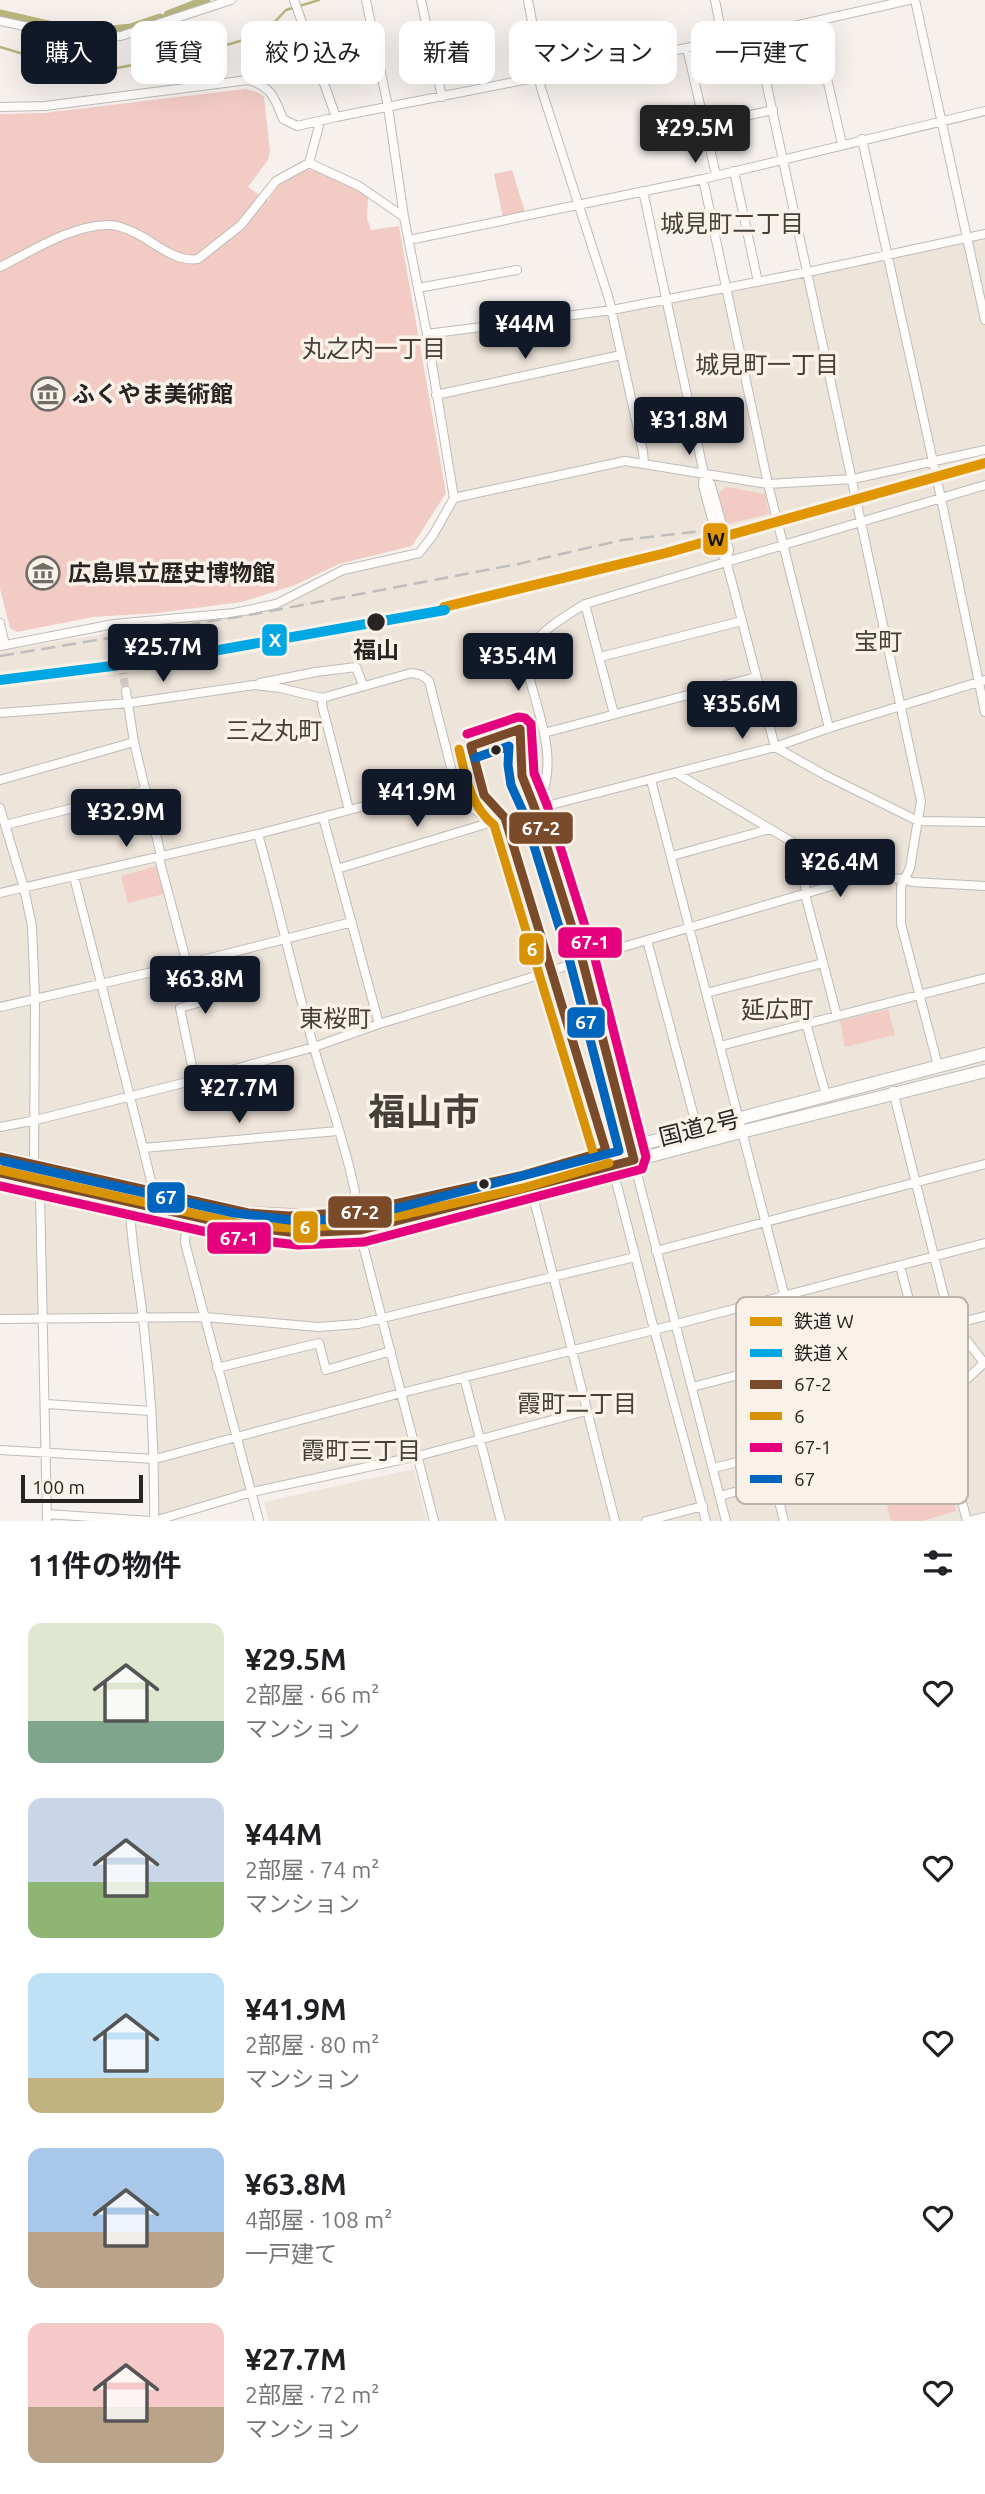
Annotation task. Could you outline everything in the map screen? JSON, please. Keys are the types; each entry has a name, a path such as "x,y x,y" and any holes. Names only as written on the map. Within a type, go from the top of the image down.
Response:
{"highway":[{"name":"国道2号","path":"0,1157 248,1213 316,1216 359,1212 520,1175 985,1054"},
{"name":"国道2号","path":"0,1173 232,1225 297,1233 361,1230 985,1071"}],"street":[{"path":"0,21 82,39 121,36 231,0"},
{"path":"0,623 3,645 234,613 276,604 343,570 419,553 433,535 454,498 427,334 404,217 388,107 366,0"},
{"path":"421,0 442,97"},
{"path":"528,0 532,21"},
{"path":"715,0 719,21"},
{"path":"818,21 909,0"},
{"path":"915,0 985,320"},
{"path":"296,5 336,117"},
{"path":"677,50 691,47"},
{"path":"687,48 716,175"},
{"path":"0,107 46,106 248,80 269,89 283,119 297,127 509,84"},
{"path":"541,84 612,310 644,463"},
{"path":"767,84 921,801 908,880 901,886 901,924 938,1066"},
{"path":"828,84 842,144"},
{"path":"705,125 773,110"},
{"path":"409,240 703,179 985,111"},
{"path":"0,267 89,227 110,224 189,260 198,259 241,225 276,181 309,163 320,122"},
{"path":"862,139 982,681 985,712"},
{"path":"309,163 359,186 404,217"},
{"path":"734,171 758,282"},
{"path":"703,179 768,484 829,728"},
{"path":"643,191 704,474 711,485 729,550 726,560 775,747 918,821 985,822"},
{"path":"427,334 612,310 985,234"},
{"path":"418,288 517,270"},
{"path":"436,395 621,355"},
{"path":"454,498 625,461 768,484 853,479 985,450"},
{"path":"726,1521 582,959 535,809 541,799 549,760 525,661 526,650 566,615 584,604 985,485"},
{"path":"584,604 614,714"},
{"path":"600,657 742,621"},
{"path":"0,713 130,703 356,667 363,685"},
{"path":"254,685 322,698 411,673 421,675 429,681 457,791 470,806 491,822"},
{"path":"544,733 757,677"},
{"path":"337,869 535,809 775,747 982,681"},
{"path":"127,691 134,742 166,887 205,1001 180,1008 195,1080"},
{"path":"322,698 349,810"},
{"path":"0,780 134,742"},
{"path":"676,773 852,876 985,886"},
{"path":"651,780 785,1295"},
{"path":"0,893 258,834 444,785"},
{"path":"5,825 146,790"},
{"path":"0,808 24,888 32,926 35,998 34,1163 38,1181 47,1517 153,1521 253,1492 418,1456 586,1411"},
{"path":"323,817 379,1024"},
{"path":"505,818 611,1166 706,1521"},
{"path":"672,856 770,830"},
{"path":"258,834 359,1212 362,1241 435,1521"},
{"path":"794,843 837,1016"},
{"path":"0,1127 195,1080 314,1047 582,959 848,881 852,876"},
{"path":"74,877 151,1181 149,1190"},
{"path":"0,1007 192,963 352,922"},
{"path":"647,940 697,1128"},
{"path":"706,993 823,963"},
{"path":"720,1046 985,978"},
{"path":"806,1023 826,1095"},
{"path":"890,1078 946,1297"},
{"path":"143,1148 338,1131"},
{"path":"656,1251 985,1164"},
{"path":"531,1188 615,1521"},
{"path":"130,1202 131,1235 143,1319 155,1459 153,1521"},
{"path":"187,1215 185,1242 259,1521"},
{"path":"777,1297 985,1243"},
{"path":"0,1319 205,1317 317,1327 383,1320 635,1257"},
{"path":"900,1266 908,1297"},
{"path":"0,1450 155,1459 736,1308"},
{"path":"968,1341 985,1363 968,1378"},
{"path":"217,1368 319,1343 326,1370 391,1351"},
{"path":"692,1387 736,1376"},
{"path":"464,1377 501,1521"},
{"path":"46,1404 151,1411"},
{"path":"713,1468 736,1463"},
{"path":"720,1496 736,1492"},
{"path":"780,1504 784,1521"},
{"path":"963,1504 967,1521 985,1517"},
{"path":"646,1521 703,1506"}],"shaded area":[{"path":"245,89 264,97 270,151 268,160 248,187 268,201 279,184 307,169 315,171 339,180 368,197 367,218 371,230 399,226 446,493 412,546 339,564 295,585 242,602 157,613 93,617 17,632 10,628 0,589 0,114 44,113"},
{"path":"512,170 525,212 503,218 494,174"},
{"path":"985,235 985,1521 431,1521 415,1460 247,1493 152,1521 155,1446 141,1317 0,1315 0,651 262,608 337,572 418,553 456,498 427,334 612,310"},
{"path":"726,487 765,494 769,514 727,524 718,494"},
{"path":"157,866 164,894 128,903 121,876"},
{"path":"888,1009 895,1035 845,1047 840,1021"},
{"path":"414,1469 427,1521 269,1521 264,1502"},
{"path":"887,1504 954,1504 956,1511 922,1521 891,1521"}],"waterway":[{"path":"168,15 206,0"},
{"path":"0,47 76,70 117,68 214,49 256,36 267,30 286,10 319,0"},
{"path":"0,14 83,33 131,28 160,18"}],"tunnel":[{"path":"115,631 126,691"}],"railway":[{"path":"0,676 239,643 475,599 662,553 970,466"},
{"path":"0,656 255,614 518,564 622,540 702,531"}],"rail line":[{"name":"W","path":"444,607 666,553 985,463"},
{"name":"X","path":"0,680 168,659 445,610"}],"transit line":[{"name":"67-1","path":"0,1186 229,1237 298,1245 364,1242 642,1169 646,1157 594,955 547,805 534,773 531,724 525,718 518,717 467,734"},
{"name":"67-2","path":"0,1157 248,1213 289,1216 359,1212 520,1176 606,1151 505,818 484,795 471,746 520,729 522,776 582,959 634,1160 361,1230 297,1233 232,1225 0,1173"},
{"name":"67","path":"3,1161 234,1213 297,1221 359,1218 619,1151 570,962 524,814 511,785 509,746 475,758"},
{"name":"6","path":"459,749 474,800 494,825 594,1155"},
{"name":"6","path":"0,1170 245,1225 290,1228 362,1224 523,1188 609,1163"}],"place":[{"name":"ふくやま美術館","path":"48,394"},
{"name":"広島県立歴史博物館","path":"43,573"},
{"name":"福山","path":"376,622"}],"district":[{"name":"城見町二丁目","path":"732,224"},
{"name":"丸之内一丁目","path":"374,349"},
{"name":"城見町一丁目","path":"767,365"},
{"name":"宝町","path":"878,642"},
{"name":"三之丸町","path":"274,731"},
{"name":"延広町","path":"777,1010"},
{"name":"東桜町","path":"335,1019"},
{"name":"福山市","path":"424,1112"},
{"name":"霞町二丁目","path":"577,1404"},
{"name":"霞町三丁目","path":"361,1451"}]}
